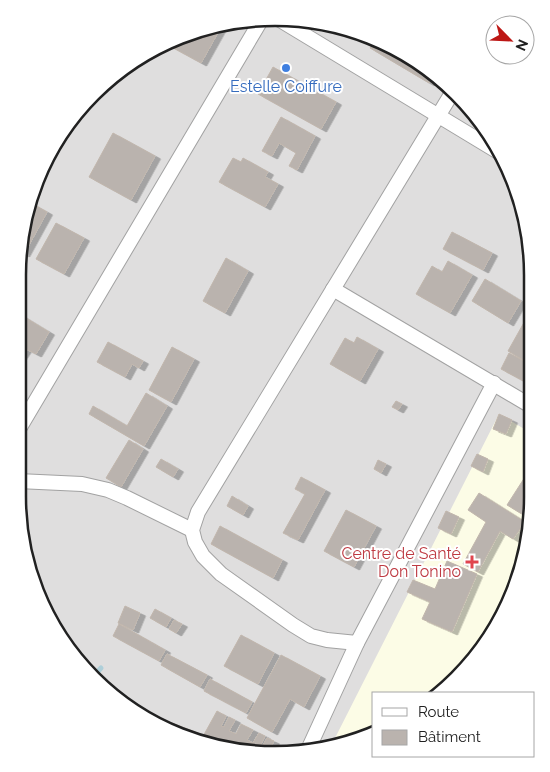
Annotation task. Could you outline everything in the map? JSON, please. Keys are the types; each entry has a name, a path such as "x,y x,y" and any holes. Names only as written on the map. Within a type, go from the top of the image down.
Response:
{"street":[{"path":"26,417 257,27"},
{"path":"292,27 487,145"},
{"path":"357,643 311,636 293,626 221,574 203,556 195,542 192,530 198,512 449,97"},
{"path":"332,289 524,402"},
{"path":"311,743 357,643 494,383"},
{"path":"26,482 82,484 108,490 192,530"}],"shaded area":[{"path":"275,26 324,31 370,45 413,68 451,99 482,137 498,165 511,195 519,226 524,275 524,497 519,546 505,592 482,635 451,673 429,692 372,692 372,726 355,733 324,741 275,746 243,744 195,733 165,720 137,704 111,684 88,661 68,635 45,592 39,577 28,529 26,497 26,275 28,243 39,195 52,165 68,137 99,99 137,68 180,45 226,31"},
{"name":"Centre de Santé Don Tonino","path":"499,414 524,429 524,497 519,546 511,577 498,607 482,635 462,661 439,684 429,692 372,692 372,726 335,738"}],"building":[{"path":"218,33 201,63 174,48 195,39"},
{"path":"371,46 385,52 413,68 430,81 429,83 370,48"},
{"path":"273,67 336,102 321,129 258,94"},
{"path":"281,117 315,136 297,170 289,166 296,153 279,143 272,156 262,151"},
{"path":"113,133 155,156 131,200 89,177"},
{"path":"233,158 241,162 243,158 268,172 265,177 278,184 265,207 219,182"},
{"path":"36,206 47,212 28,247"},
{"path":"56,223 84,238 64,274 36,259"},
{"path":"452,232 492,253 483,270 443,249"},
{"path":"226,258 248,271 225,313 203,301"},
{"path":"448,261 472,275 450,313 416,294 432,266 442,272"},
{"path":"485,279 521,301 508,323 472,301"},
{"path":"26,318 49,332 36,354 26,349"},
{"path":"524,322 524,360 508,351"},
{"path":"357,337 378,349 360,381 330,364 345,338 354,343"},
{"path":"108,342 143,361 139,368 132,364 125,377 97,362"},
{"path":"172,347 194,359 171,402 149,390"},
{"path":"509,353 524,361 524,381 501,369"},
{"path":"146,393 167,406 144,446 89,414 93,406 127,426"},
{"path":"396,401 402,404 398,410 392,407"},
{"path":"499,414 512,420 506,434 493,429"},
{"path":"129,440 143,449 121,487 106,478"},
{"path":"477,454 488,459 483,472 471,466"},
{"path":"161,459 178,469 173,477 156,467"},
{"path":"378,460 386,464 381,473 374,469"},
{"path":"301,477 325,490 298,540 283,533 305,494 295,489"},
{"path":"524,478 523,515 507,505"},
{"path":"479,493 523,520 522,526 513,539 500,531 478,572 463,564 486,522 468,510"},
{"path":"232,496 248,506 243,515 227,506"},
{"path":"346,510 376,526 354,567 324,551"},
{"path":"446,511 459,517 451,534 438,528"},
{"path":"220,526 282,560 273,578 211,544"},
{"path":"447,561 477,574 452,632 422,619 430,602 407,592 413,580 435,589"},
{"path":"125,606 140,613 133,630 118,623"},
{"path":"155,609 171,618 166,627 150,618"},
{"path":"174,620 182,624 176,633 169,629"},
{"path":"119,624 165,650 159,661 113,636"},
{"path":"241,635 274,653 258,684 224,666"},
{"path":"167,654 207,675 200,687 161,665"},
{"path":"281,655 320,676 304,707 290,699 272,732 247,718"},
{"path":"210,679 252,702 246,713 204,691"},
{"path":"217,711 226,716 221,726 224,727 229,717 235,720 229,731 236,734 241,724 253,730 247,740 253,743 259,733 265,736 260,745 243,744 204,735"},
{"path":"170,722 203,735 195,733"},
{"path":"267,738 274,741 271,746 263,745"}],"waterway":[{"path":"98,672 101,668"}],"place":[{"name":"Estelle Coiffure","path":"286,68"},
{"name":"Centre de Santé Don Tonino","path":"472,562"}]}
